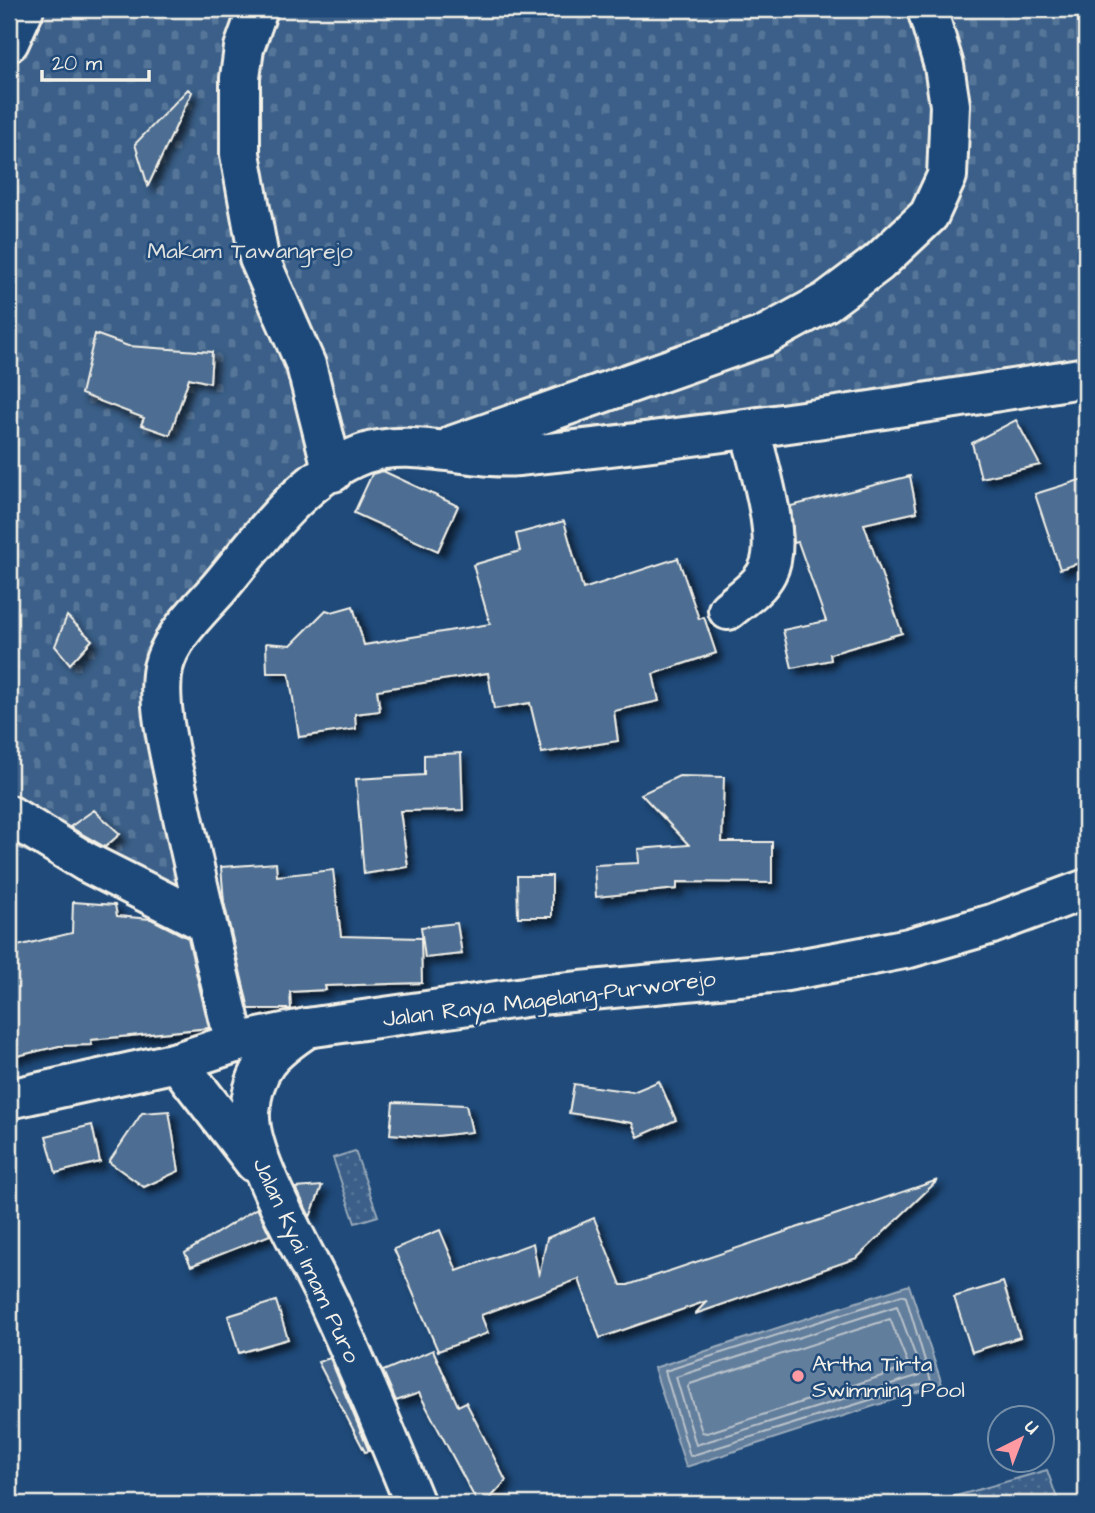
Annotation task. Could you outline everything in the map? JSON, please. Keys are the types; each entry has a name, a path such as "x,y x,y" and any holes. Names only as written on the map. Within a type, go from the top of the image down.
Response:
{"street":[{"path":"9,42 24,9"},
{"path":"258,9 244,48 240,78 240,154 259,257 306,365 333,471"},
{"path":"439,450 764,336 826,302 878,262 929,215 947,176 950,105 944,66 927,9"},
{"path":"235,1043 205,922 171,757 161,686 163,667 168,653 187,625 260,538 297,499 333,471 373,451 439,450 512,456 750,429 1086,377"},
{"path":"728,610 764,578 774,547 750,429"},
{"path":"9,815 86,862 205,922"},
{"name":"Jalan Raya Magelang-Purworejo","path":"9,1100 177,1062 235,1043 307,1028 539,995 781,972 847,960 921,945 992,924 1086,889"},
{"name":"Jalan Kyai Imam Puro","path":"307,1028 271,1054 254,1088 250,1130 268,1179 331,1308 415,1504"},
{"path":"177,1062 268,1179"}],"green space":[{"name":"Makam Tawangrejo","path":"9,9 1086,9 1086,357 879,388 679,431 439,440 325,481 150,678 184,894 48,861 9,843"},
{"path":"355,1151 378,1216 355,1223 333,1158"},
{"path":"1033,1474 1048,1474 1059,1504 928,1504"}],"water":[{"name":"Artha Tirta Swimming Pool","path":"909,1285 942,1384 686,1467 654,1368"}],"building":[{"path":"188,89 192,92 148,186 135,144"},
{"path":"95,334 128,346 212,352 210,383 189,378 170,435 141,425 144,418 81,394"},
{"path":"1016,420 1040,465 981,478 972,443"},
{"path":"383,471 458,506 438,551 354,513 372,474"},
{"path":"910,476 917,512 864,524 902,633 830,654 831,660 792,668 783,630 826,621 798,542 794,543 791,506"},
{"path":"1086,478 1086,561 1060,569 1035,494"},
{"path":"564,521 583,589 678,558 699,619 704,617 716,653 653,674 659,701 614,711 618,741 542,753 530,703 494,709 488,673 377,690 380,711 355,714 356,729 299,737 289,673 267,673 266,643 291,645 326,610 332,612 353,606 364,645 490,624 473,565 520,551 516,534"},
{"path":"67,616 92,640 70,664 55,646"},
{"path":"461,753 463,810 400,811 408,867 364,874 356,779 424,775 424,755"},
{"path":"679,776 724,777 722,842 772,842 772,883 677,882 677,889 596,897 594,865 639,863 638,849 689,845 641,794"},
{"path":"94,810 120,834 105,847 70,827"},
{"path":"276,863 277,876 333,870 341,936 421,938 422,983 325,986 326,990 290,992 291,1009 249,1009 224,902 221,867"},
{"path":"517,876 552,876 552,917 518,917"},
{"path":"73,902 115,905 117,916 151,919 188,938 209,1028 91,1040 92,1045 59,1046 9,1058 9,948 72,933"},
{"path":"457,923 462,954 425,958 421,927"},
{"path":"659,1081 676,1120 638,1137 632,1123 569,1113 574,1084 633,1092"},
{"path":"393,1102 466,1105 472,1132 428,1137 390,1134"},
{"path":"169,1111 179,1171 144,1187 109,1162 142,1113"},
{"path":"92,1125 100,1162 56,1173 46,1136"},
{"path":"938,1180 857,1258 695,1314 707,1301 600,1338 579,1279 481,1315 488,1333 438,1351 394,1249 440,1230 457,1271 533,1243 539,1276 547,1238 594,1218 621,1285 628,1285"},
{"path":"322,1186 310,1217 296,1188"},
{"path":"257,1208 270,1235 191,1266 185,1253"},
{"path":"1003,1282 1020,1337 972,1352 954,1297"},
{"path":"276,1301 288,1339 239,1353 228,1316"},
{"path":"433,1350 458,1406 466,1402 506,1481 485,1504 478,1504 419,1393 396,1401 383,1371"},
{"path":"330,1358 369,1451 365,1452 318,1362"}],"place":[{"name":"Artha Tirta Swimming Pool","path":"798,1376"}]}
